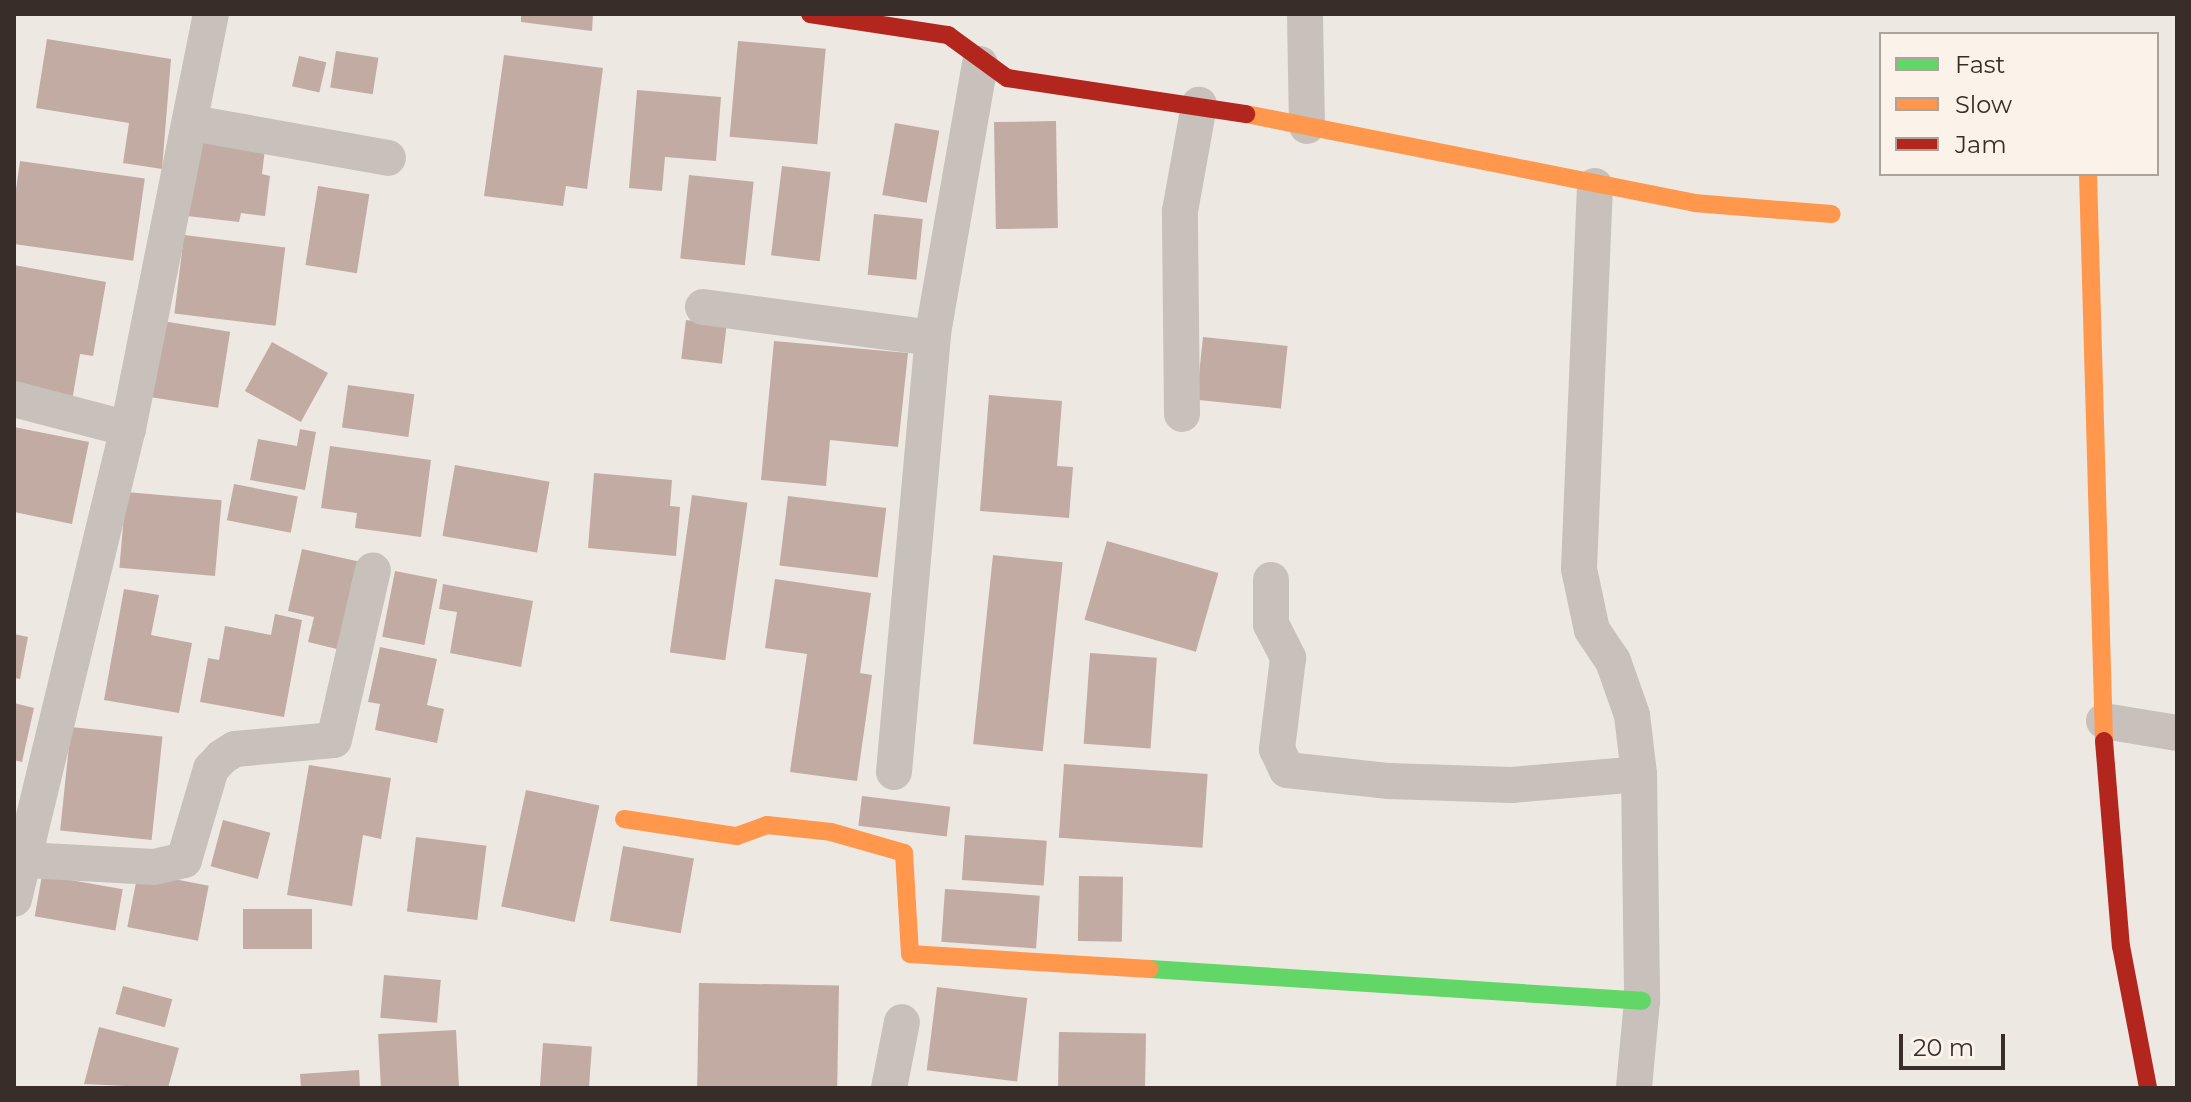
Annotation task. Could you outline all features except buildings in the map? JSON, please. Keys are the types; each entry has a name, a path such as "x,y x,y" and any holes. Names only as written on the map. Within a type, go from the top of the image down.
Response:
{"street":[{"path":"14,899 26,860 27,799 128,429 192,123 211,14"},
{"path":"810,14 948,35 980,64 1007,78 1199,105 1595,186 1694,203 1832,214"},
{"path":"1305,14 1307,126"},
{"path":"894,772 933,333 980,64"},
{"path":"1182,414 1180,211 1199,105"},
{"path":"192,123 388,158"},
{"path":"2088,176 2104,721 2114,886 2148,1088"},
{"path":"1595,186 1579,569 1592,630 1613,661 1632,715 1639,774 1642,1001 1634,1088"},
{"path":"703,307 924,337 933,333"},
{"path":"14,399 128,429"},
{"path":"26,860 154,867 184,860 211,769 222,757 235,749 334,740 373,570"},
{"path":"1271,580 1271,624 1288,658 1277,749 1287,770 1511,785 1639,774"},
{"path":"2104,721 2177,733"},
{"path":"624,819 737,836 767,825 831,832 904,853 910,954 1642,1001"},
{"path":"889,1088 902,1022"}],"traffic: fast":[{"path":"1150,969 1642,1001"}],"traffic: slow":[{"path":"1246,114 1694,203 1832,214"},
{"path":"2088,176 2104,741"},
{"path":"624,819 737,836 767,825 831,832 904,853 910,954 1150,969"}],"traffic: jam":[{"path":"810,14 948,35 1007,78 1246,114"},
{"path":"2104,741 2121,946 2148,1088"}]}
